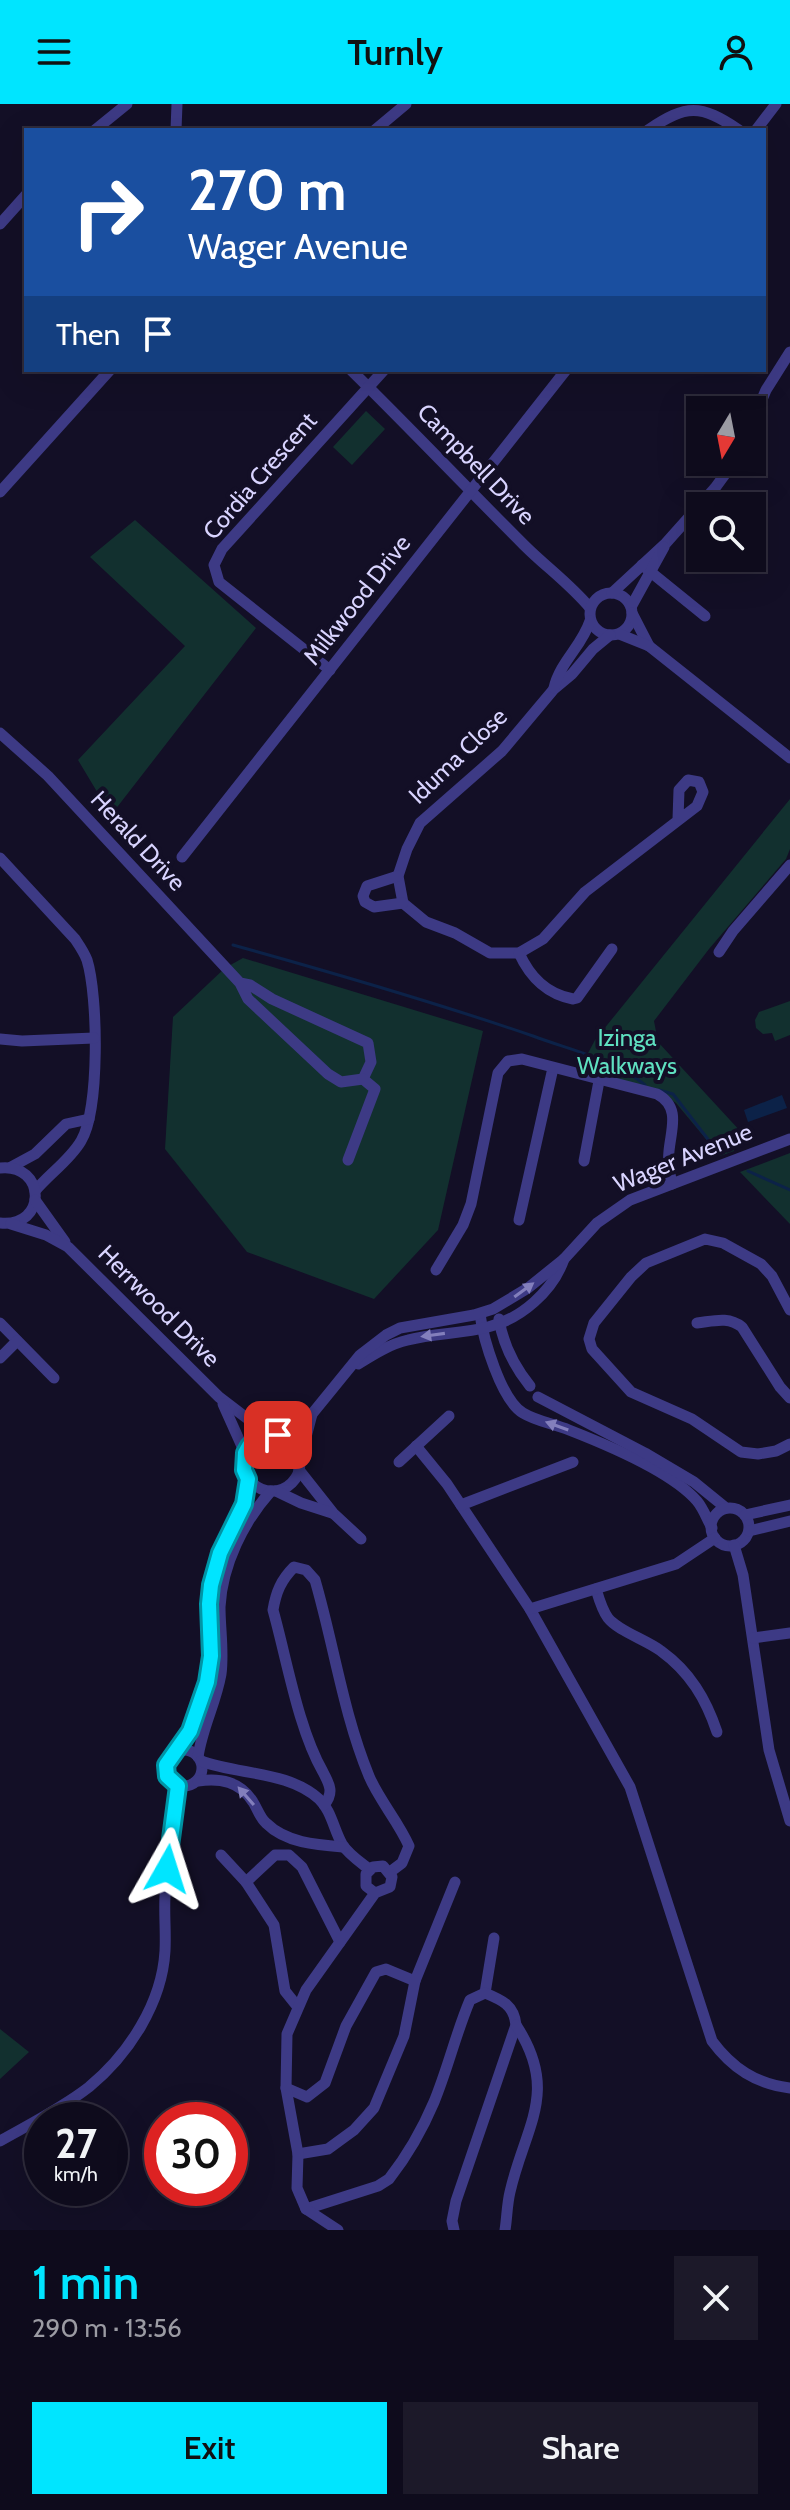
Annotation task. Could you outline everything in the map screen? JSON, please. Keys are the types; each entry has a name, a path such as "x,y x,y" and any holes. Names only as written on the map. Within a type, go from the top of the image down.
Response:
{"street":[{"path":"97,128 127,104"},
{"path":"176,128 177,104"},
{"path":"377,128 406,104"},
{"path":"758,128 776,104"},
{"path":"651,128 674,110 699,105 709,108 736,128"},
{"path":"0,224 24,197"},
{"path":"763,396 790,352"},
{"path":"0,492 108,372"},
{"name":"Campbell Drive","path":"353,372 539,561 572,586"},
{"name":"Cordia Crescent","path":"330,670 219,582 214,565 222,549 382,372"},
{"name":"Milkwood Drive","path":"182,857 564,372"},
{"path":"590,608 646,568 724,476"},
{"path":"614,634 629,626 631,610 646,568"},
{"path":"646,568 705,616"},
{"path":"572,586 623,597 649,646"},
{"path":"572,586 590,608 590,621 598,631 649,646 790,758"},
{"name":"Iduma Close","path":"554,689 562,666 586,633 590,621"},
{"name":"Iduma Close","path":"398,876 420,823 502,751 554,689 572,674 593,649 614,634"},
{"name":"Herald Drive","path":"0,733 48,776 240,983 248,999 328,1074 341,1082 363,1079 375,1089 348,1160"},
{"path":"403,903 374,907 365,902 363,896 372,882 398,876 403,903 426,922 455,933 490,953 519,953 543,939 585,892 678,819"},
{"path":"0,858 65,927 83,951 90,979 96,1079 89,1119 80,1143 35,1196 27,1216 4,1225"},
{"path":"719,952 733,931 790,865"},
{"path":"519,953 532,977 573,999 577,998 612,949"},
{"name":"Herald Drive","path":"240,983 250,985 272,999 368,1043 371,1062 363,1079"},
{"path":"0,1039 94,1038"},
{"path":"436,1270 463,1225 471,1204 501,1067 514,1059 657,1094 671,1105 674,1120 668,1159 672,1184"},
{"path":"519,1220 553,1068"},
{"path":"584,1161 599,1081"},
{"path":"4,1167 35,1154 66,1124 89,1119"},
{"name":"Wager Avenue","path":"352,1367 370,1345 400,1328 480,1314 497,1307 528,1288 564,1259 611,1212 630,1200 790,1139"},
{"name":"Herrwood Drive","path":"4,1167 27,1175 35,1196 68,1247 219,1397"},
{"name":"Herrwood Drive","path":"4,1225 46,1235 68,1247"},
{"path":"790,1310 772,1276 761,1264 723,1243 705,1239 646,1263 594,1323 589,1339 592,1349 631,1392 692,1419 741,1452 758,1454 776,1451 790,1444"},
{"name":"Wager Avenue","path":"352,1367 378,1351 409,1339 482,1329 511,1318 543,1293 554,1280 564,1259"},
{"path":"497,1307 502,1339 518,1372 530,1386"},
{"path":"480,1314 482,1329 507,1396 521,1412 640,1461 698,1502 713,1533 723,1544 734,1545 743,1540 749,1531 790,1521"},
{"path":"697,1323 724,1319 742,1327 790,1398"},
{"path":"0,1323 54,1378"},
{"path":"0,1358 17,1341"},
{"path":"245,1453 255,1440 273,1435 312,1414 352,1367"},
{"path":"219,1397 273,1435 293,1444 300,1465 333,1513 361,1539"},
{"path":"219,1397 245,1453 244,1470 248,1479 262,1490 274,1491 333,1513"},
{"path":"538,1397 658,1460 694,1482 726,1508 737,1509 745,1515 749,1531"},
{"path":"198,1781 202,1771 200,1740 221,1676 220,1608 226,1573 252,1515 274,1491 291,1484 300,1465 312,1414"},
{"path":"399,1462 449,1416"},
{"path":"416,1446 461,1505 530,1609 630,1787 712,2041 745,2074 761,2083 790,2088"},
{"path":"461,1505 573,1462"},
{"path":"248,1479 244,1504 220,1553 211,1585 211,1656 207,1682 190,1731 168,1760 166,1771 170,1780 178,1786 218,1780 246,1790 265,1823 283,1834 303,1843 344,1847"},
{"path":"745,1515 790,1505"},
{"path":"530,1609 676,1564 713,1533 717,1513 726,1508"},
{"path":"734,1545 743,1575 769,1750 790,1821"},
{"path":"324,1805 330,1798 331,1788 310,1746 273,1610 276,1593 294,1567 306,1570 315,1580 358,1746 371,1780 399,1822 409,1846 402,1863 390,1872"},
{"path":"596,1589 604,1610 614,1623 643,1638 687,1675 708,1706 717,1732"},
{"path":"753,1638 790,1633"},
{"path":"175,1753 190,1751 225,1770 289,1782 318,1799 324,1805 344,1847 369,1869"},
{"path":"0,2141 89,2087 111,2067 146,2018 154,1999 165,1952 164,1912 169,1848 178,1786"},
{"path":"221,1855 246,1882 274,1925 285,1991 297,2006"},
{"path":"246,1882 275,1855 289,1855 302,1867 340,1942"},
{"path":"369,1869 378,1866 390,1872"},
{"path":"369,1869 365,1880 375,1893"},
{"path":"338,2230 306,2209 297,2188 298,2154 286,2088 287,2034 297,2006 340,1942 375,1893 390,1887 390,1872"},
{"path":"298,2154 328,2149 354,2130 374,2108 404,2036 415,1981 455,1882"},
{"path":"485,1993 494,1938"},
{"path":"286,2088 307,2097 325,2083 346,2026 376,1972 386,1969 415,1981"},
{"path":"306,2209 378,2186 389,2179 433,2104 448,2065 454,2037 470,2000 485,1993 505,2002 514,2013 516,2025 529,2044 538,2101 509,2194 505,2230"},
{"path":"454,2230 452,2221 456,2201 516,2025"}],"green space":[{"path":"366,411 385,429 352,465 333,447"},
{"path":"135,520 256,628 111,815 78,760 185,646 90,557"},
{"name":"Izinga Walkways","path":"790,799 790,849 786,859 709,949 654,1021 658,1042 742,1133 729,1138 734,1151 720,1156 676,1103 663,1095 578,1072 595,1040"},
{"path":"243,958 483,1031 438,1230 374,1299 247,1252 165,1149 173,1017 225,968"},
{"path":"790,1001 790,1035 775,1041 772,1033 763,1034 756,1028 755,1020 759,1012"},
{"path":"790,1153 790,1224 740,1172"},
{"path":"0,2029 29,2052 0,2079"}],"water":[{"path":"782,1095 787,1108 748,1122 744,1110"}],"waterway":[{"path":"233,945 384,988 533,1036 620,1068 645,1085"},
{"path":"659,1090 673,1094 717,1151"},
{"path":"748,1171 790,1190"}],"route":[{"path":"167,1869 178,1786 167,1776 166,1765 190,1731 207,1682 211,1656 209,1604 215,1567 244,1504 248,1479 243,1462 245,1453 261,1436 278,1435"}]}
